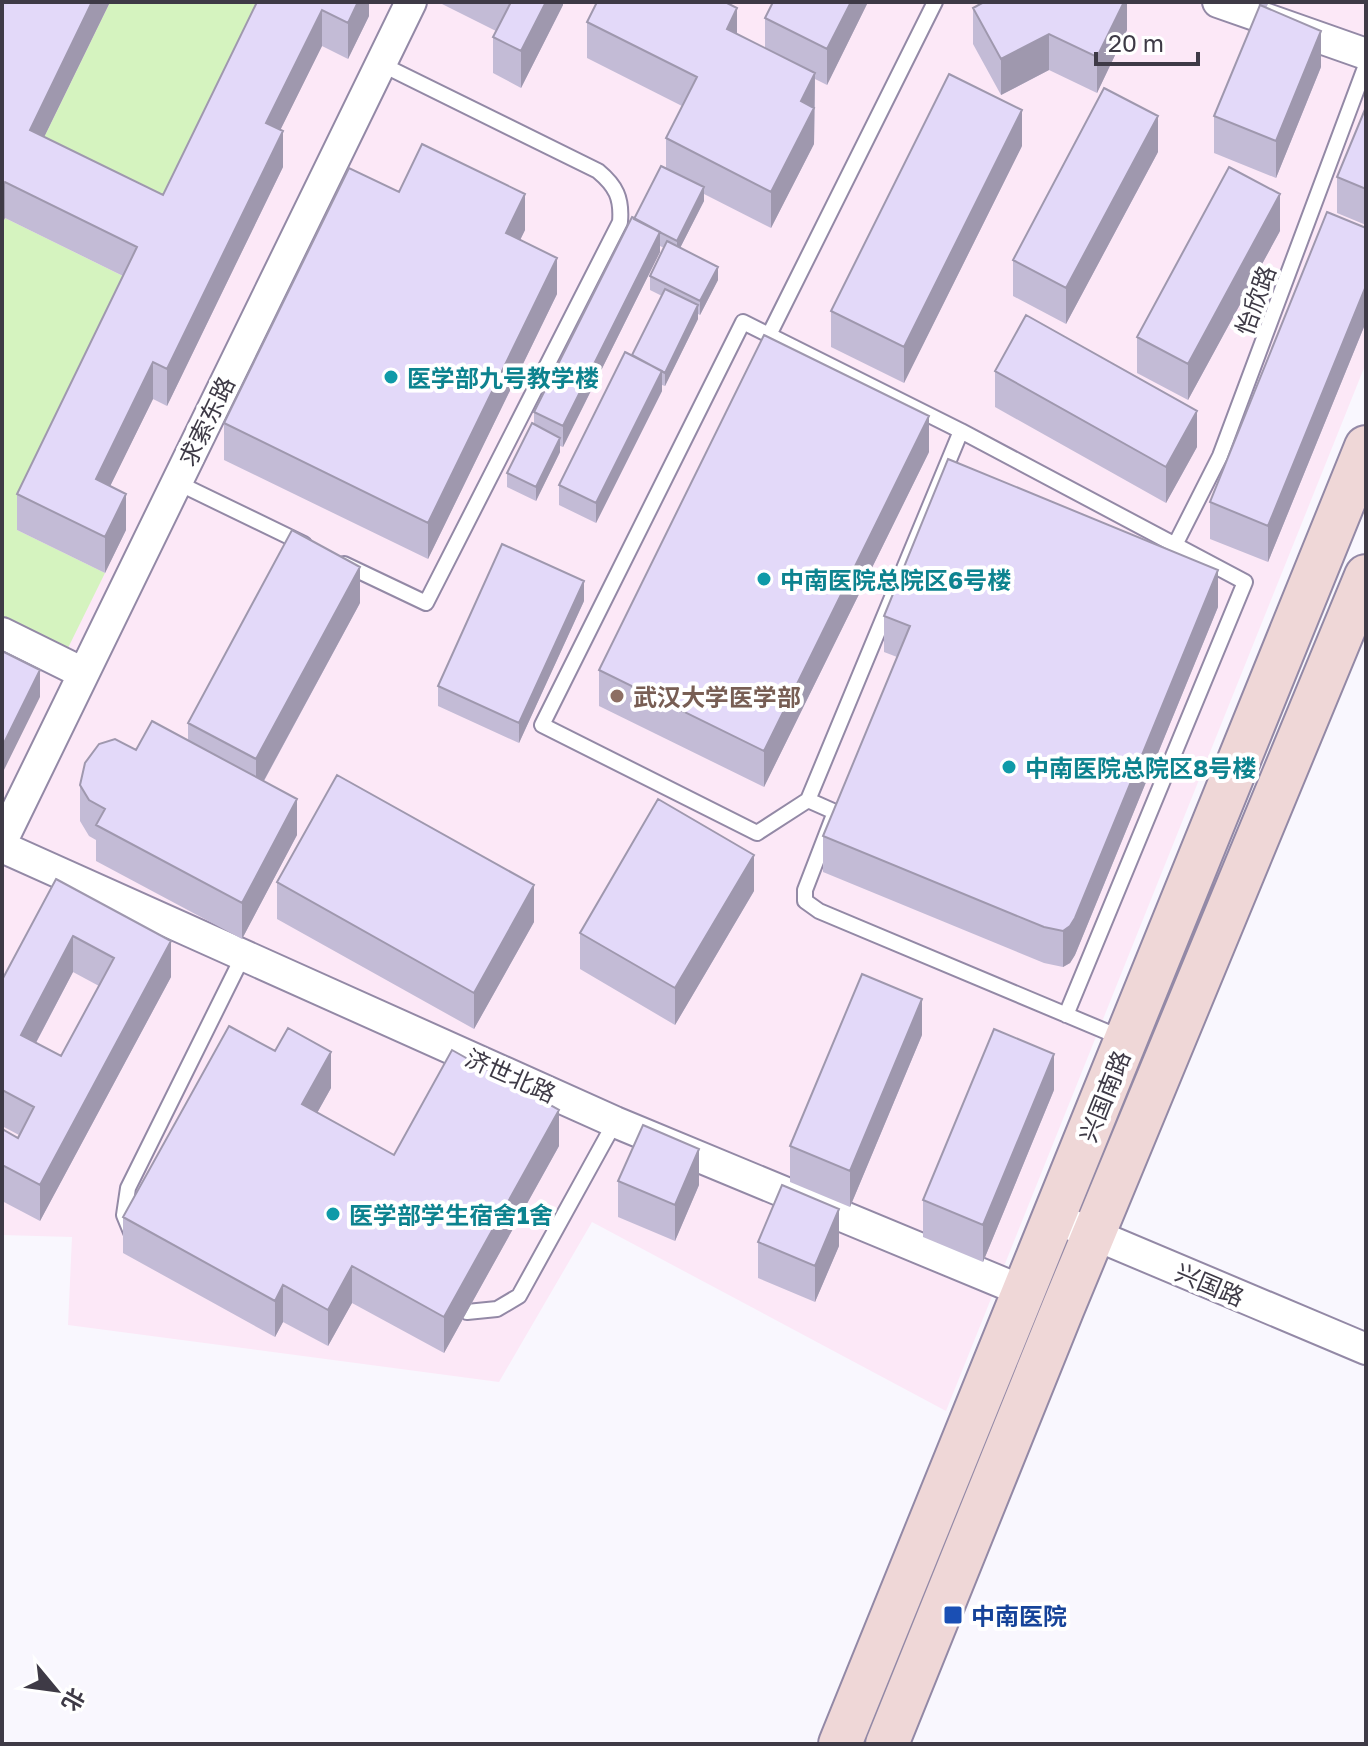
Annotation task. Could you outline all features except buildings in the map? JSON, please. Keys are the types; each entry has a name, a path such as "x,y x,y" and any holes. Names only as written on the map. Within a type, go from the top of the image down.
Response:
{"main road":[{"name":"兴国南路","path":"840,1744 1366,447"},
{"name":"兴国南路","path":"887,1744 1093,1235 1366,576"}],"street":[{"name":"求索东路","path":"2,844 411,2"},
{"path":"1218,2 1366,54"},
{"path":"2,633 83,673"},
{"name":"济世北路","path":"2,844 615,1122 1025,1292"},
{"name":"兴国路","path":"1055,1218 1366,1349"}],"lane":[{"path":"769,335 935,2"},
{"path":"176,482 426,603 620,222 618,192 598,171 381,64"},
{"name":"怡欣路","path":"1175,545 1220,456 1366,65"},
{"path":"961,431 808,800 757,833 542,725 743,322 961,431 1245,582 1066,1015"},
{"path":"808,800 835,812 805,890 805,901 809,905 1126,1040"},
{"path":"133,1236 124,1215 128,1188 244,954"},
{"path":"467,1312 497,1309 519,1296 615,1122"}],"shaded area":[{"name":"武汉大学医学部","path":"2,2 1366,2 1366,363 946,1411 592,1222 499,1382 68,1325 72,1237 2,1235"}],"green space":[{"path":"110,2 275,2 163,231 30,166"},
{"path":"5,218 137,283 17,530 105,573 66,652 2,620 2,224"}],"place":[{"name":"医学部九号教学楼","path":"391,377"},
{"name":"中南医院总院区6号楼","path":"764,579"},
{"name":"武汉大学医学部","path":"617,696"},
{"name":"中南医院总院区8号楼","path":"1009,767"},
{"name":"医学部学生宿舍1舍","path":"333,1214"},
{"name":"中南医院","path":"953,1615"}]}
